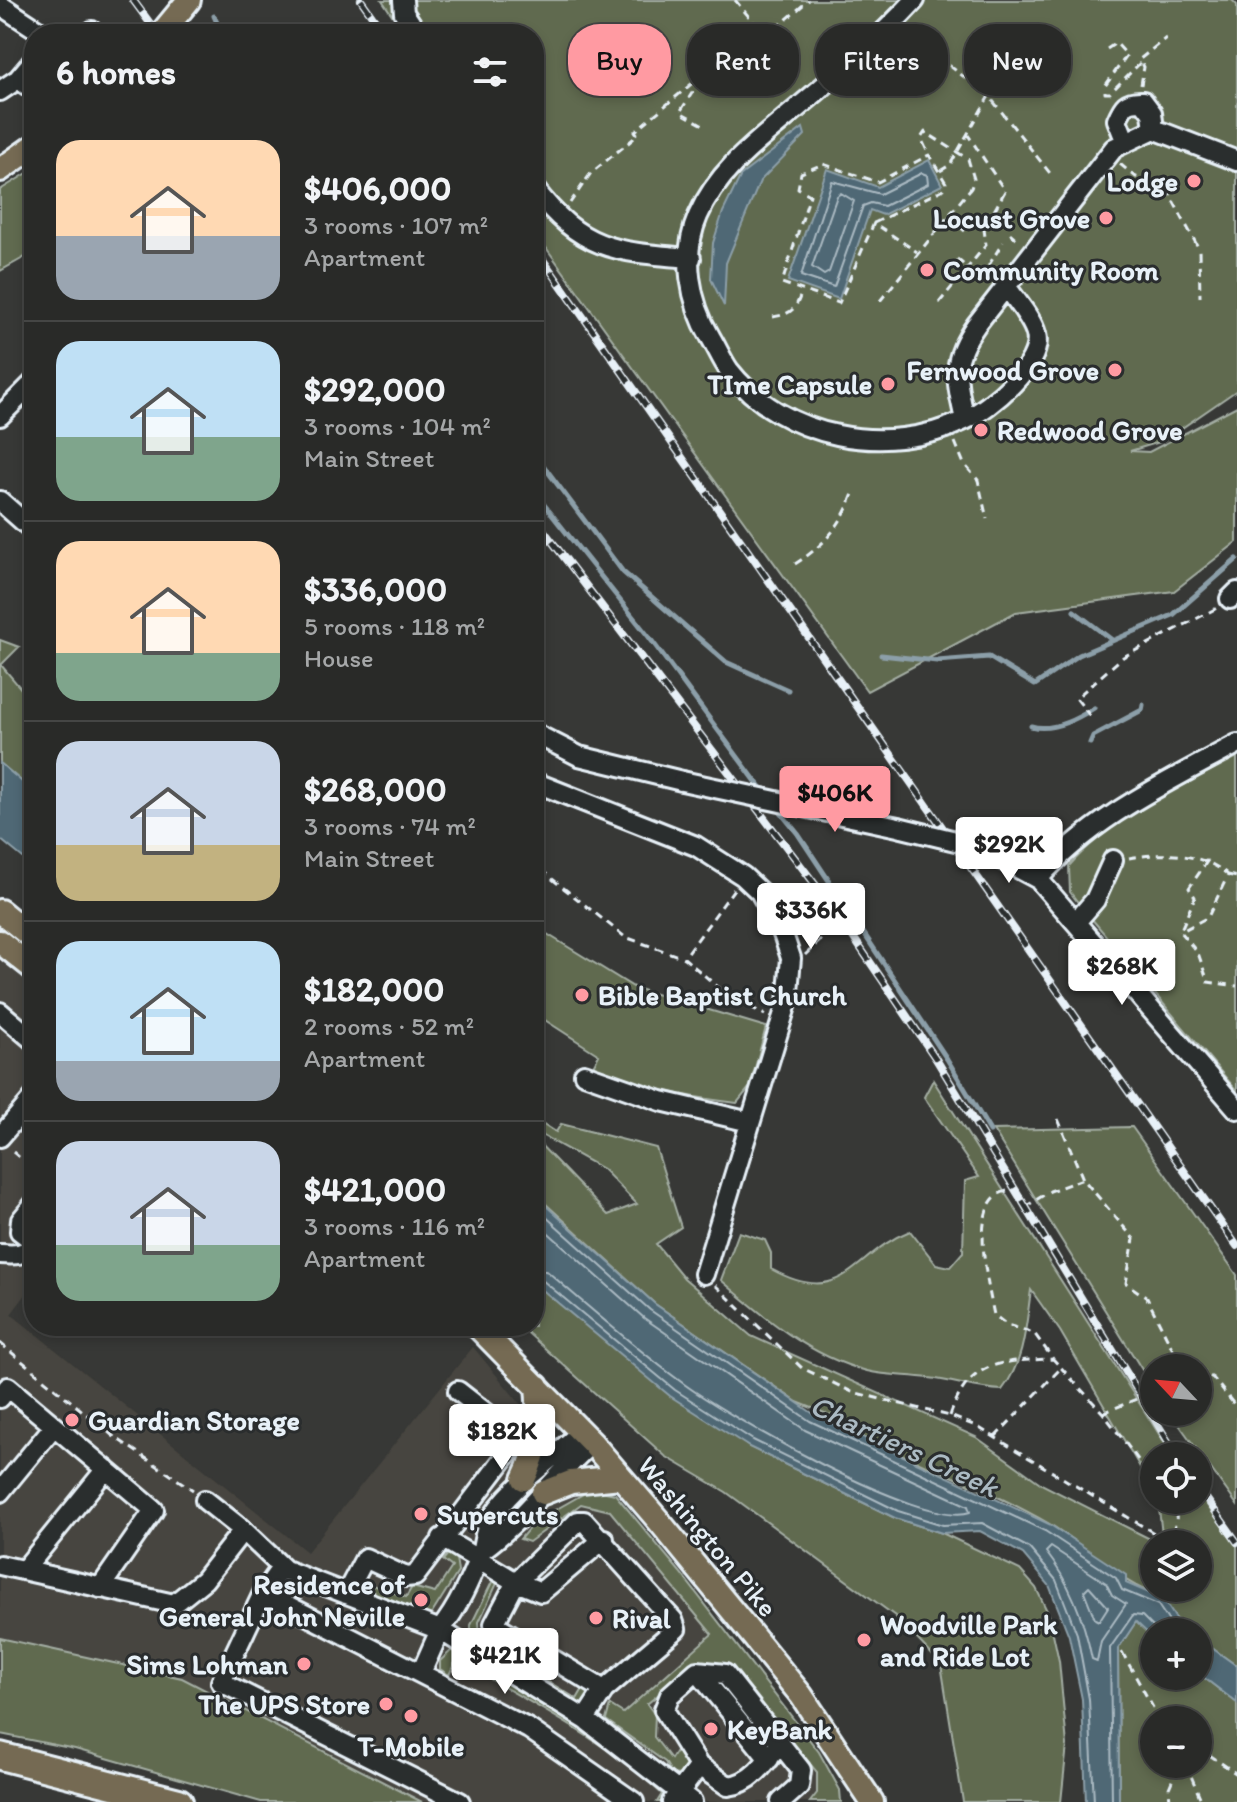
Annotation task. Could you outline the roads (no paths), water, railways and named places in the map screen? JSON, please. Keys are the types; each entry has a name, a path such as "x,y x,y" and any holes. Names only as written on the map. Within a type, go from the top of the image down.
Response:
{"highway":[{"path":"0,1756 134,1787 179,1802"}],"main road":[{"path":"169,24 189,0"},
{"path":"0,170 24,153"},
{"path":"0,911 24,931"},
{"path":"0,942 24,961"},
{"name":"Washington Pike","path":"487,1336 621,1477 801,1695 872,1802"},
{"path":"524,1479 536,1455 541,1425 537,1386"},
{"path":"543,1493 571,1482 621,1477"}],"street":[{"path":"403,0 404,13 411,24"},
{"path":"915,0 876,41 746,149 724,173 697,217 689,283 702,323 729,369 761,402 789,420 859,438 902,440 958,424 998,396 1030,364 1038,348 1035,329 1007,287"},
{"path":"0,5 29,24"},
{"path":"0,91 24,72"},
{"path":"18,79 24,83"},
{"path":"1125,140 1117,120 1123,106 1131,101 1143,101 1152,113 1154,129"},
{"path":"958,424 959,349 1109,154 1125,140 1154,129 1237,161"},
{"path":"544,200 558,217 591,242 625,252 691,258"},
{"path":"0,416 24,392"},
{"path":"0,501 24,522"},
{"path":"544,738 579,756 898,827 968,844 999,858 1038,879 1237,1109"},
{"path":"1038,879 1072,843 1105,818 1237,744"},
{"path":"544,786 696,846 743,876 760,892 783,934 791,958 781,1023 704,1274"},
{"path":"1076,922 1095,900 1113,860"},
{"path":"0,1012 24,1032"},
{"path":"584,1074 661,1101 750,1122"},
{"path":"0,1137 24,1109"},
{"path":"24,1216 20,1231 24,1234"},
{"path":"0,1254 24,1252"},
{"path":"0,1398 8,1387 154,1510 100,1588"},
{"path":"346,1594 365,1558 406,1577 415,1576 508,1453 512,1439 504,1427 458,1391"},
{"path":"0,1492 54,1426"},
{"path":"421,1673 480,1555 488,1524 524,1479 587,1438"},
{"path":"480,1555 543,1493 587,1438"},
{"path":"24,1570 106,1469"},
{"path":"205,1500 243,1530 281,1568 440,1630 585,1719 681,1799 699,1766"},
{"path":"585,1719 604,1690 676,1629 676,1624 591,1524 578,1521 516,1582 495,1620 496,1627 604,1690"},
{"path":"0,1565 174,1604 204,1580 243,1530"},
{"path":"442,1538 480,1555 516,1582 541,1592 604,1539"},
{"path":"281,1568 263,1593 221,1682 460,1802"},
{"path":"263,1593 529,1729 634,1802"},
{"path":"780,1743 769,1759 737,1785 728,1786 699,1766 664,1710 670,1695 697,1671 725,1674 780,1743 801,1770 799,1786 781,1802"},
{"path":"697,1671 769,1759"}],"water":[{"path":"803,128 805,135 760,181 726,263 724,306 711,279 713,243 723,212 741,175"},
{"path":"929,160 942,185 883,215 870,210 839,299 788,281 827,169 878,187"},
{"path":"0,763 24,783 24,859 0,839"},
{"path":"544,1204 655,1304 815,1415 1049,1524 1126,1575 1126,1583 1140,1589 1140,1602 1165,1602 1175,1618 1140,1618 1140,1626 1136,1622 1118,1649 1119,1802 1086,1802 1082,1699 1069,1636 1049,1585 1023,1554 980,1531 942,1533 895,1518 749,1447 670,1396 544,1291"},
{"path":"1212,1648 1237,1666 1237,1703 1212,1684"}],"waterway":[{"path":"214,16 218,24"},
{"path":"544,466 623,572 726,662 788,690"},
{"path":"544,505 649,637 763,791"},
{"path":"881,655 937,661 989,657 1035,685 1079,655 1173,615 1237,559"},
{"path":"1074,611 1112,640"},
{"path":"1090,743 1093,736 1142,710 1143,705"},
{"path":"1031,726 1055,726 1094,708"},
{"path":"777,808 798,834 947,1059 990,1131"}],"railway":[{"path":"133,0 151,24"},
{"path":"361,0 378,24"},
{"path":"544,261 1237,1246"},
{"path":"544,531 834,909 936,1059 1169,1442"},
{"path":"1212,1507 1237,1542"}],"place":[{"name":"Lodge","path":"1194,181"},
{"name":"Locust Grove","path":"1106,218"},
{"name":"Community Room","path":"927,270"},
{"name":"Fernwood Grove","path":"1115,370"},
{"name":"TIme Capsule","path":"888,384"},
{"name":"Redwood Grove","path":"981,430"},
{"name":"Bible Baptist Church","path":"582,995"},
{"name":"Guardian Storage","path":"72,1420"},
{"name":"Supercuts","path":"421,1514"},
{"name":"Residence of General John Neville","path":"421,1600"},
{"name":"Rival","path":"596,1618"},
{"name":"Woodville Park and Ride Lot","path":"864,1640"},
{"name":"Sims Lohman","path":"304,1664"},
{"name":"The UPS Store","path":"386,1704"},
{"name":"T-Mobile","path":"411,1716"},
{"name":"KeyBank","path":"711,1729"}],"water label":[{"name":"Chartiers Creek","path":"904,1446"}]}
